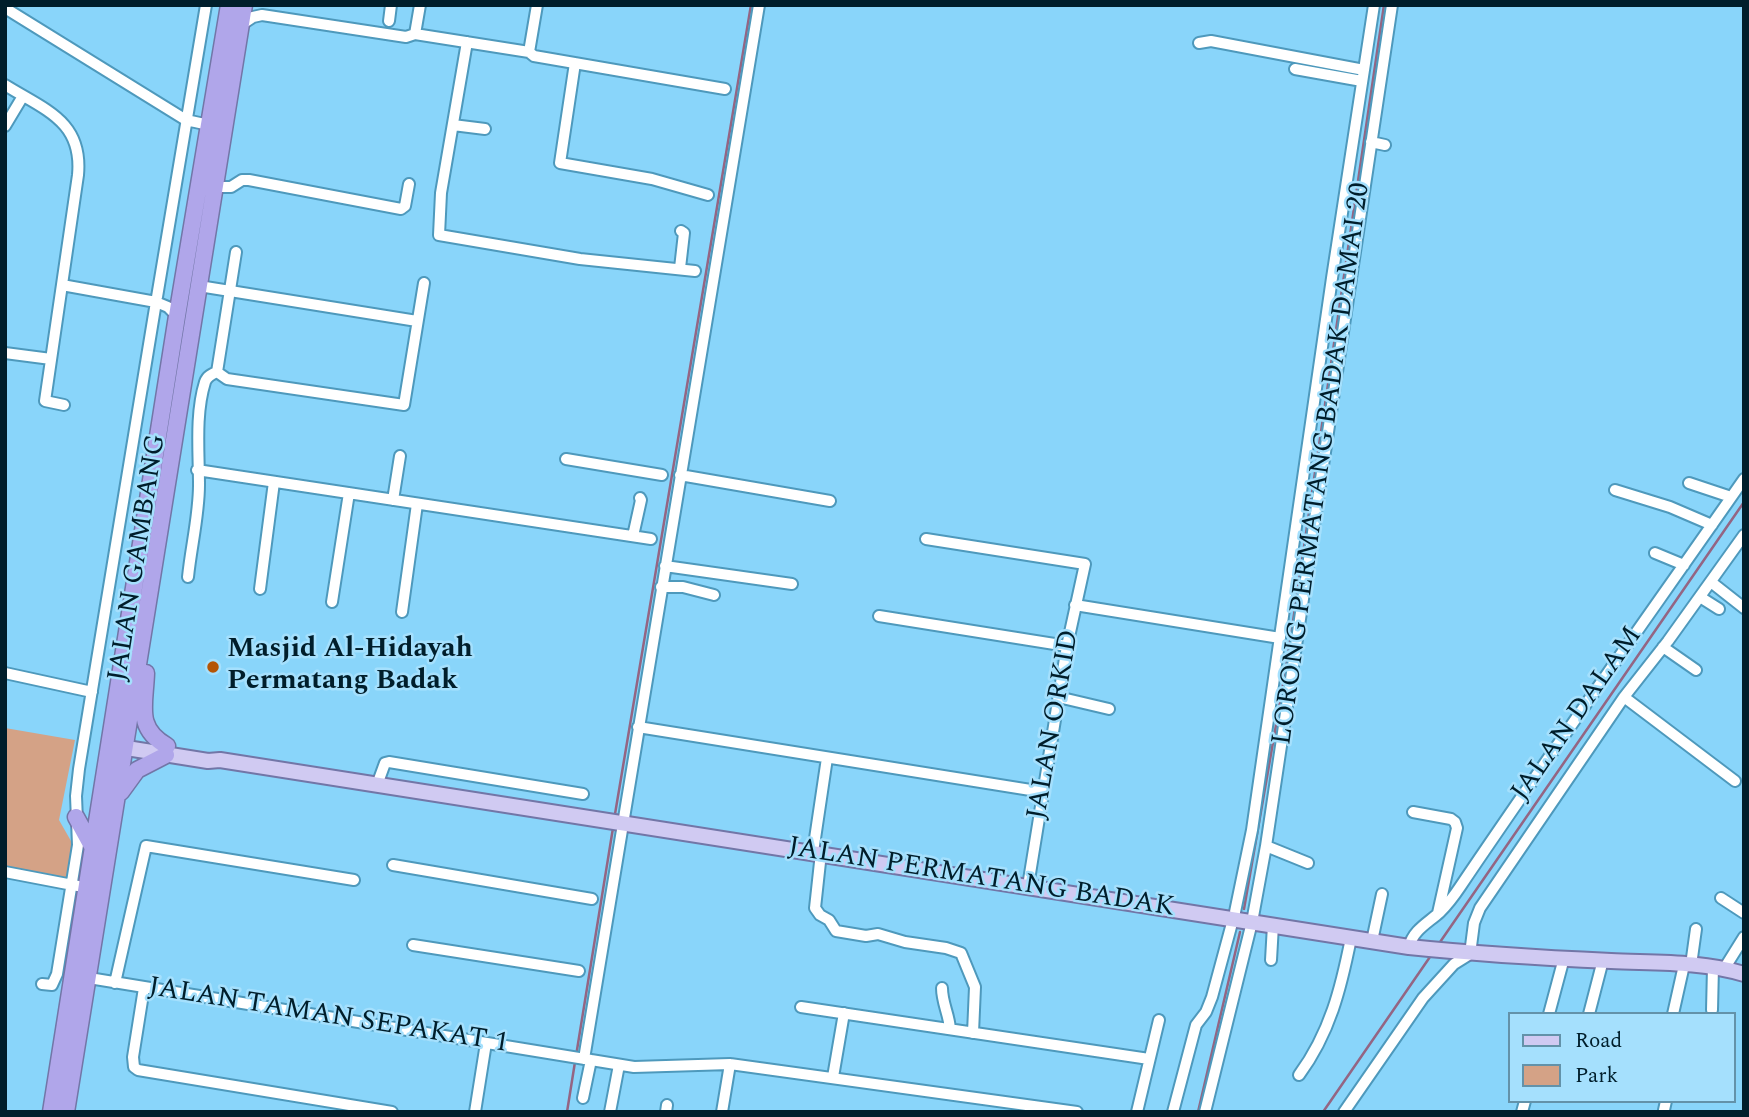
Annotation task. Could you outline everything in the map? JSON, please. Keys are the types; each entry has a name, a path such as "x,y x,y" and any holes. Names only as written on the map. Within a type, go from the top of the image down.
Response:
{"highway":[{"name":"JALAN GAMBANG","path":"66,1112 118,797 118,742 177,316 229,5"},
{"name":"JALAN GAMBANG","path":"51,1112 80,887 93,848 149,600 244,5"},
{"path":"118,797 137,769 166,750 148,732 145,716 149,600"},
{"path":"76,817 93,848"}],"main road":[{"name":"JALAN PERMATANG BADAK","path":"118,742 208,761 220,760 817,852 1445,952 1688,965 1744,974"}],"street":[{"path":"42,984 52,985 57,974 80,887 76,796 206,5"},
{"path":"250,5 270,12 406,37 415,34 530,52 534,56 725,89"},
{"path":"389,21 391,5"},
{"path":"415,34 420,5"},
{"path":"530,52 537,5"},
{"path":"583,1098 585,1059 638,727 759,5"},
{"path":"1173,1112 1196,1025 1206,1012 1212,997 1233,919 1252,830 1374,5"},
{"name":"LORONG PERMATANG BADAK DAMAI 20","path":"1205,1112 1251,922 1266,846 1392,5"},
{"path":"5,8 186,120 209,125"},
{"path":"241,25 253,17 270,12"},
{"path":"1199,43 1211,41 1363,76"},
{"path":"467,42 441,193 437,231 441,237 580,259 695,271"},
{"path":"575,62 560,163 652,179 708,195"},
{"path":"1295,69 1363,76"},
{"path":"5,85 67,127 78,149 78,175 45,401 64,405"},
{"path":"5,126 23,96"},
{"path":"453,125 485,129"},
{"path":"1371,142 1385,145"},
{"path":"215,187 231,187 242,180 249,180 401,209 405,205 409,184"},
{"path":"680,268 684,233 681,230"},
{"path":"217,372 236,253"},
{"path":"217,372 227,379 404,405 424,283"},
{"path":"62,285 157,300 181,293"},
{"path":"199,286 417,321"},
{"path":"157,300 177,316"},
{"path":"5,353 51,359"},
{"path":"188,576 199,486 197,470 202,403 205,382 217,372"},
{"path":"180,398 202,403"},
{"path":"393,500 400,456"},
{"path":"566,459 662,475"},
{"path":"197,470 651,539"},
{"path":"680,475 830,501"},
{"name":"JALAN DALAM","path":"1413,947 1414,934 1438,913 1458,890 1530,782 1744,479"},
{"path":"260,589 274,482"},
{"path":"1689,483 1731,497"},
{"path":"1615,490 1670,507 1712,525"},
{"path":"332,602 349,493"},
{"path":"633,536 642,500 640,498"},
{"path":"402,612 417,504"},
{"path":"1344,1112 1423,998 1444,973 1470,954 1474,923 1480,908 1624,697 1663,647 1686,625 1700,597 1744,534"},
{"name":"JALAN ORKID","path":"926,540 1085,564 1067,646 1028,886"},
{"path":"1654,553 1685,565"},
{"path":"665,566 792,584"},
{"path":"1711,582 1744,608"},
{"path":"661,587 683,587 714,595"},
{"path":"1700,597 1720,609"},
{"path":"1075,605 1280,638"},
{"path":"879,617 1067,646"},
{"path":"1663,647 1696,670"},
{"path":"5,673 92,692"},
{"path":"1058,697 1109,709"},
{"path":"1624,697 1735,781"},
{"path":"638,727 1043,792"},
{"path":"827,758 817,852 815,908 829,920 836,931 866,936 878,934 961,953 975,987 973,1032"},
{"path":"377,785 382,767 389,762 583,794"},
{"path":"1413,813 1451,819 1457,828 1438,913"},
{"path":"116,983 146,846 354,880"},
{"path":"1266,846 1308,863"},
{"path":"393,865 592,900"},
{"path":"5,872 80,887"},
{"path":"1372,941 1382,894"},
{"path":"1721,898 1744,913"},
{"path":"1271,960 1273,925"},
{"path":"1674,1012 1696,929"},
{"path":"1712,1010 1718,968 1744,937"},
{"path":"1299,1075 1319,1047 1337,999 1351,938"},
{"path":"413,945 579,971"},
{"path":"1550,1012 1564,958"},
{"path":"1590,1012 1603,960"},
{"name":"JALAN TAMAN SEPAKAT 1","path":"89,978 585,1059"},
{"path":"144,988 133,1057 138,1070 392,1112"},
{"path":"942,988 942,1000 950,1029"},
{"path":"801,1007 1149,1059"},
{"path":"834,1077 844,1013"},
{"path":"1137,1112 1159,1020"},
{"path":"475,1112 486,1043"},
{"path":"585,1059 649,1067 730,1063 989,1100 1022,1108 1077,1112"},
{"path":"722,1112 730,1063"},
{"path":"610,1112 619,1065"},
{"path":"987,1112 989,1100"}],"green space":[{"path":"5,728 75,740 59,820 75,848 67,881 5,870"}],"waterway":[{"path":"615,814 751,5"},
{"path":"1244,909 1287,662 1384,5"},
{"path":"1438,945 1744,502"},
{"path":"576,1056 613,828"},
{"path":"1198,1112 1240,932"},
{"path":"1323,1112 1432,954"},
{"path":"567,1112 575,1062"}],"place":[{"name":"Masjid Al-Hidayah Permatang Badak","path":"213,667"}]}
